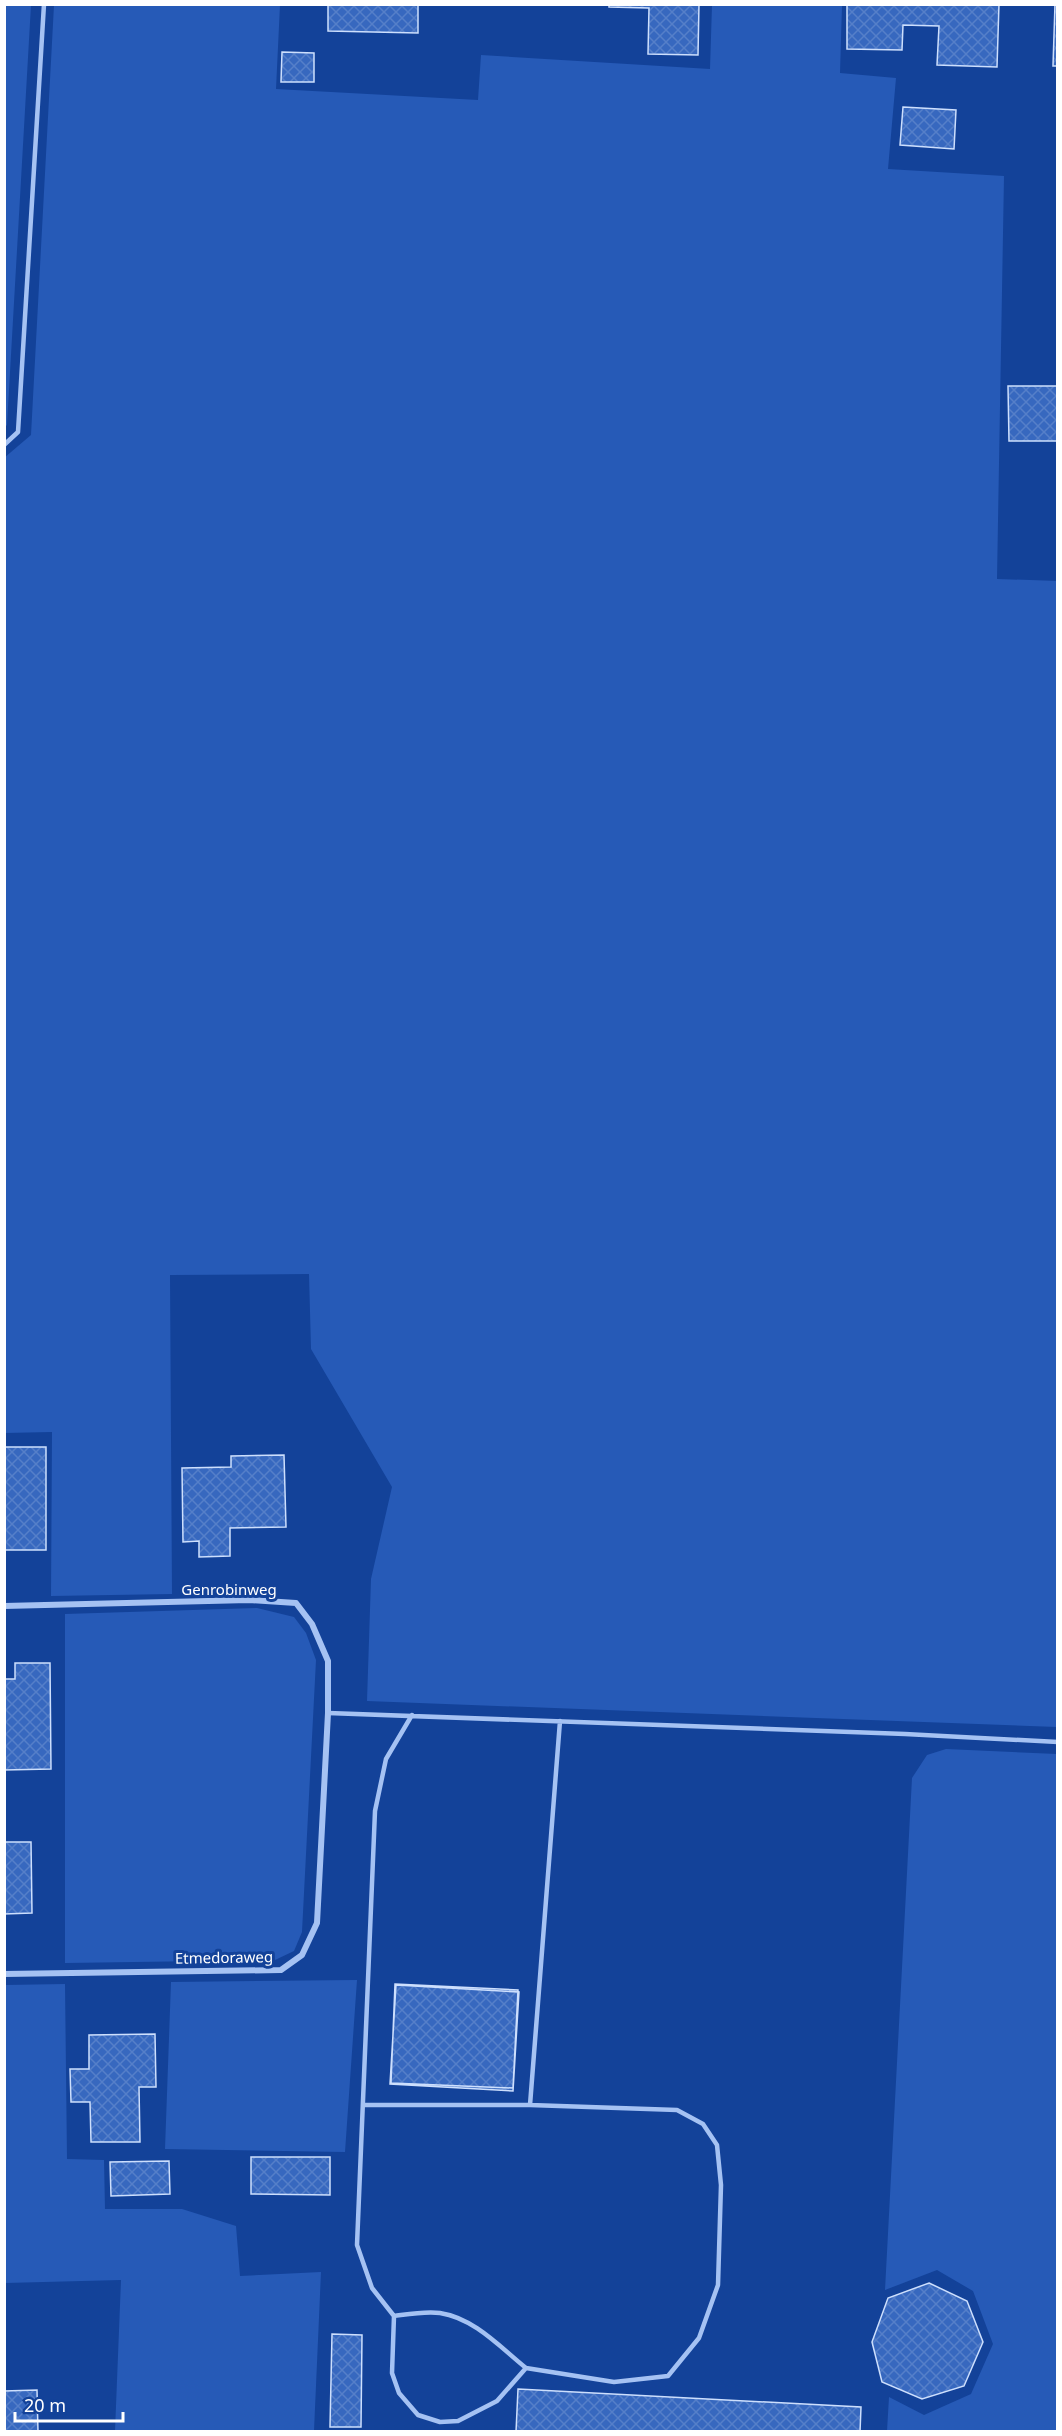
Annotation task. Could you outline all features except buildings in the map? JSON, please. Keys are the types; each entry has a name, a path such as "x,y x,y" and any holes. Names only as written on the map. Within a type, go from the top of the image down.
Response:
{"street":[{"name":"Genrobinweg","path":"4,1606 249,1600 296,1603 312,1624 328,1661 328,1713"},
{"name":"Etmedoraweg","path":"4,1974 281,1970 302,1956 317,1923 328,1713"}],"lane":[{"path":"4,445 18,432 44,4"},
{"path":"328,1713 1058,1742"},
{"path":"412,1715 386,1759 375,1811 357,2245 372,2288 394,2316 392,2373 399,2393 418,2415 440,2422 459,2421 497,2401 526,2368"},
{"path":"530,2105 560,1721"},
{"path":"364,2105 530,2105 677,2110 703,2124 717,2145 721,2185 718,2285 699,2338 668,2376 614,2382 526,2368 480,2331 458,2317 427,2312 394,2316"}],"shaded area":[{"path":"5,4 31,5 7,425 5,427"},
{"path":"54,5 280,5 276,89 478,100 481,55 710,69 712,5 842,5 840,73 896,78 888,169 1004,176 997,579 1058,581 1057,1727 367,1701 371,1579 392,1487 311,1349 309,1274 170,1275 172,1594 51,1596 52,1432 4,1433 4,458 31,435"},
{"path":"257,1608 294,1617 306,1633 316,1660 302,1932 294,1951 275,1960 65,1963 65,1614"},
{"path":"946,1749 1057,1754 1057,2431 887,2431 889,2397 924,2415 971,2394 993,2344 973,2291 937,2270 885,2290 912,1778 927,1755"},
{"path":"357,1980 345,2152 165,2149 171,1982"},
{"path":"65,1984 67,2159 104,2160 105,2209 182,2209 236,2226 240,2276 321,2272 314,2431 115,2431 121,2280 5,2283 5,1985"}]}
